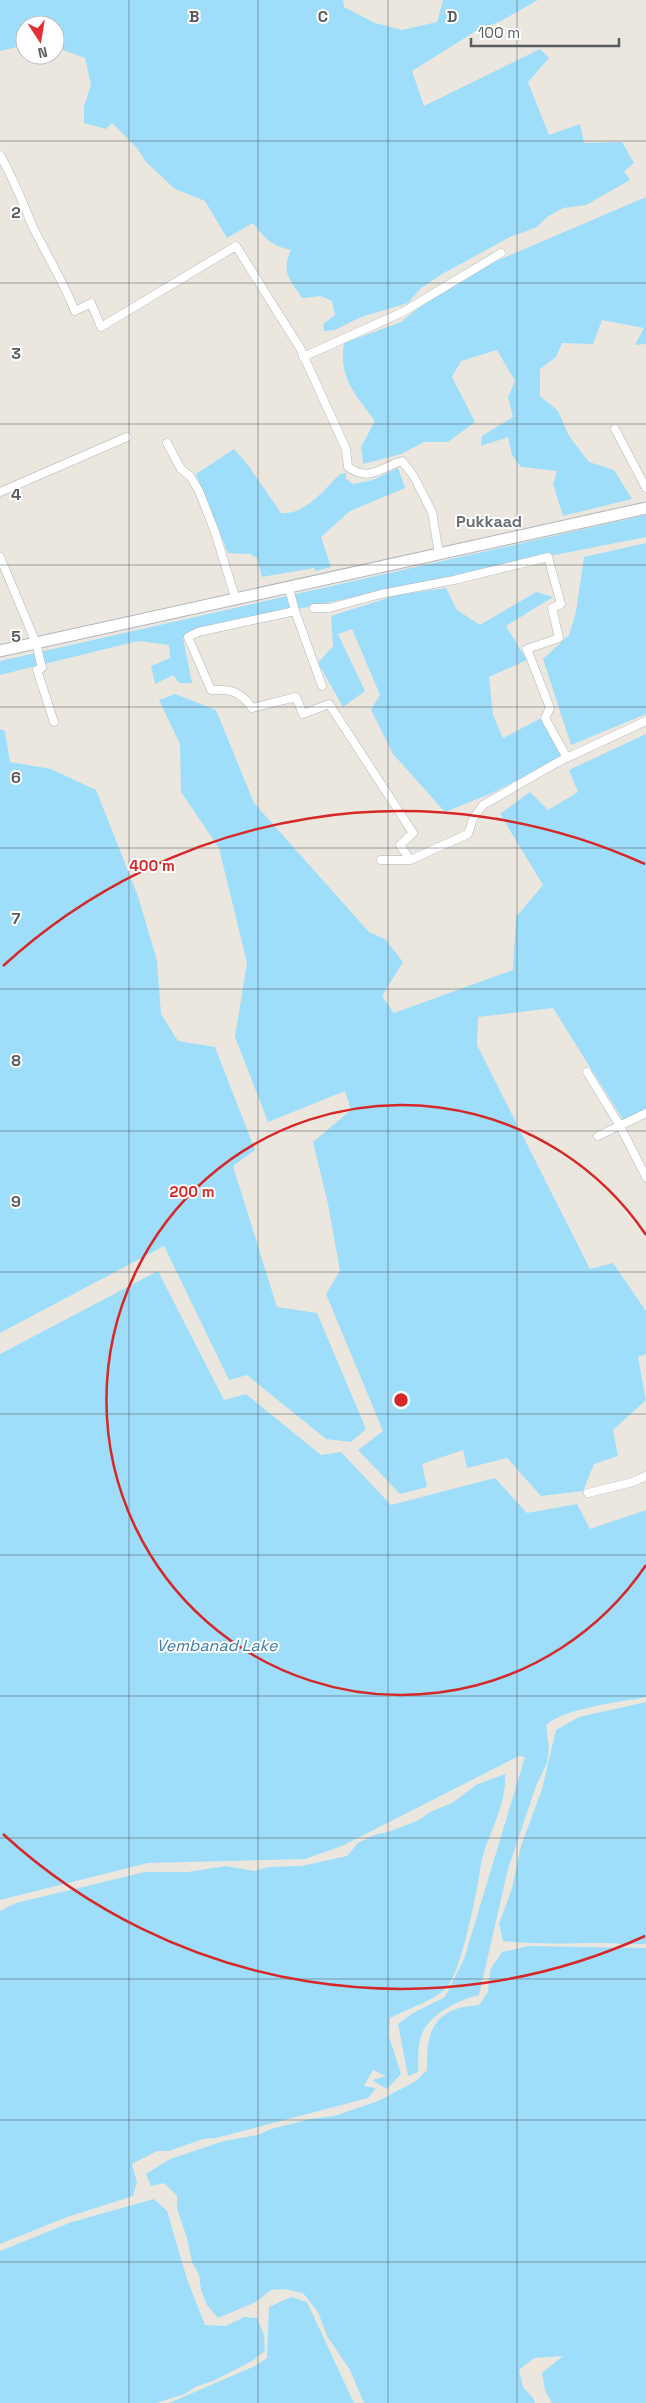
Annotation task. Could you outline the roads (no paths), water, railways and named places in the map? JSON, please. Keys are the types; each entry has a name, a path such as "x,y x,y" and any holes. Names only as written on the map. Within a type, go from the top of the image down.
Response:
{"street":[{"path":"0,155 13,176 33,225 69,295 74,311 91,303 101,326 236,246 303,357 346,449 348,467 358,474 367,475 402,461 413,475 432,512 440,554"},
{"path":"303,357 403,312 501,253"},
{"path":"615,429 646,488"},
{"path":"0,492 127,437"},
{"path":"167,443 181,468 190,476 199,491 215,532 236,600"},
{"path":"0,651 646,508"},
{"path":"0,557 36,643 42,668 37,670 54,722"},
{"path":"314,608 329,608 381,594 454,580 548,557 561,604 552,608 559,638 527,649 550,708 545,718 568,758"},
{"path":"289,588 322,686"},
{"path":"296,611 198,632 188,637 211,690 230,690 244,697 252,708 296,697 303,714 329,704 413,833 400,845 410,860"},
{"path":"381,860 410,860 468,834 473,819 483,804 568,758 646,721"},
{"path":"587,1072 620,1126 646,1177"},
{"path":"598,1136 646,1112"},
{"path":"588,1494 633,1482 646,1476"}],"water":[{"path":"0,0 343,0 344,7 375,23 402,30 437,22 443,0 538,0 501,21 476,31 412,71 424,106 540,49 549,58 528,82 549,135 580,124 584,143 622,142 634,163 624,171 630,180 586,205 563,208 547,217 537,227 510,237 442,274 421,288 408,303 361,317 335,330 324,331 323,324 335,315 332,301 321,296 302,298 288,275 287,264 291,250 278,246 269,240 253,223 227,238 205,201 175,189 146,162 137,148 112,123 106,129 84,123 84,106 91,85 85,58 65,51 65,15 15,15 15,47 0,51"},
{"path":"646,197 646,344 635,345 644,328 602,320 593,344 562,343 556,357 540,369 540,396 558,411 569,436 589,462 614,470 632,499 563,516 553,484 557,471 521,467 512,455 508,437 481,446 482,436 513,417 508,397 515,381 497,350 461,361 452,377 475,422 448,442 424,442 401,454 363,464 361,447 375,421 355,394 346,376 343,355 344,343 401,322 426,302 480,268"},
{"path":"234,449 248,465 281,513 290,513 306,506 321,494 340,474 346,473 346,479 353,484 373,480 398,468 405,488 350,511 321,537 331,567 316,571 314,568 262,577 257,558 250,554 228,553 196,474"},
{"path":"646,515 646,537 489,568 191,632 183,638 192,683 179,683 173,675 155,684 151,666 170,658 169,645 138,641 0,675 0,661"},
{"path":"646,543 646,714 571,745 543,659 569,635 576,612 584,557"},
{"path":"446,588 457,610 480,625 536,592 553,597 506,626 527,660 489,677 493,715 503,738 543,717 563,756 490,794 445,812 393,754 371,710 380,695 352,629 338,634 365,691 343,707 318,663 333,646 331,616 397,595"},
{"path":"175,694 216,710 254,803 369,932 385,939 403,962 382,996 394,1013 513,970 516,917 543,885 500,814 530,792 548,810 578,792 569,770 646,734 646,1110 625,1123 553,1008 478,1017 477,1045 590,1269 613,1263 646,1311 646,1354 638,1357 646,1400 613,1430 618,1456 594,1464 583,1491 541,1496 507,1458 467,1468 463,1450 422,1464 427,1487 400,1494 358,1450 383,1431 326,1294 340,1271 328,1204 313,1142 351,1110 345,1091 268,1122 235,1037 247,963 219,848 181,792 180,744 159,700"},
{"path":"0,729 5,731 10,762 51,769 96,790 138,896 157,961 161,1014 178,1041 215,1047 255,1150 233,1166 277,1307 317,1313 366,1429 351,1442 326,1439 247,1375 229,1380 164,1246 0,1333"},
{"name":"Vembanad Lake","path":"158,1271 224,1400 246,1394 321,1455 341,1452 391,1505 495,1478 527,1513 577,1504 590,1529 646,1510 646,1697 579,1710 555,1719 546,1725 549,1747 547,1763 536,1786 508,1869 479,1995 453,2005 436,2015 424,2029 420,2041 418,2072 408,2076 398,2024 413,2013 445,1997 464,1959 525,1757 519,1756 342,1846 305,1859 148,1863 0,1900 0,1354"},
{"path":"646,1702 646,1944 503,1941 499,1924 512,1888 521,1846 542,1789 556,1730 579,1717"},
{"path":"505,1774 503,1799 486,1846 472,1913 458,1966 447,1987 435,1997 390,2018 389,2036 401,2074 387,2089 372,2080 386,2076 373,2070 364,2086 376,2088 368,2098 216,2138 203,2139 169,2151 157,2151 132,2164 137,2182 133,2196 67,2217 0,2244 0,1911 16,1903 145,1872 188,1872 226,1866 254,1871 269,1867 301,1866 347,1856 358,1843 374,1835 388,1832 419,1820 430,1812 452,1803 476,1785"},
{"path":"529,1946 646,1948 646,2403 552,2403 545,2390 542,2373 563,2356 534,2358 519,2370 523,2387 535,2403 364,2403 350,2370 327,2336 318,2312 303,2293 284,2289 271,2290 256,2302 218,2318 207,2305 201,2290 199,2275 192,2262 187,2238 177,2209 177,2196 164,2183 151,2186 146,2174 170,2159 224,2141 258,2135 271,2129 310,2119 334,2116 378,2101 416,2081 427,2070 428,2044 437,2022 451,2011 479,2005 488,1992 490,1970 502,1952"},
{"path":"154,2199 167,2211 187,2279 205,2325 226,2326 244,2317 257,2318 264,2335 265,2351 252,2361 213,2381 195,2387 185,2394 156,2403 0,2403 0,2251 72,2222"},
{"path":"291,2297 307,2302 354,2403 169,2403 255,2366 267,2358 269,2307"}],"district":[{"name":"Pukkaad","path":"489,521"}]}
